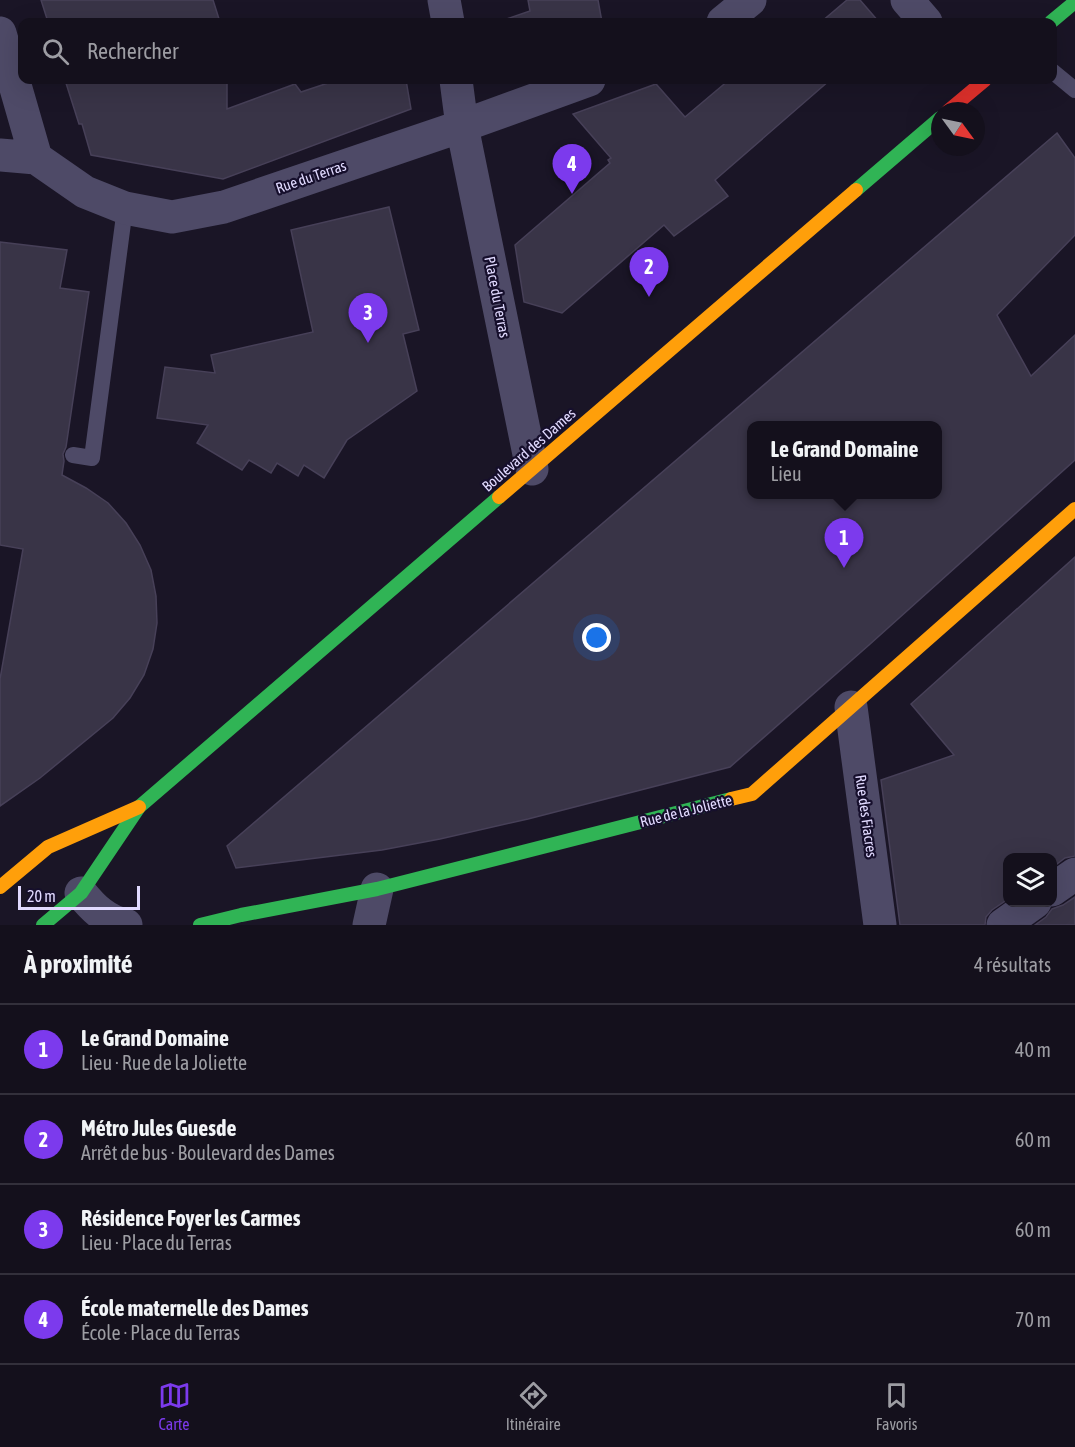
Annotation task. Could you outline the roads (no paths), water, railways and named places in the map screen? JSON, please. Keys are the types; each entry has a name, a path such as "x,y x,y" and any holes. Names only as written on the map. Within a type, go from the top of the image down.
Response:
{"main road":[{"path":"1056,18 1075,2"},
{"path":"958,102 977,84"},
{"name":"Boulevard des Dames","path":"43,925 81,893 139,807 931,126"},
{"name":"Rue de la Joliette","path":"200,925 377,889 752,794 1075,508"},
{"name":"Boulevard des Dames","path":"0,887 48,847 139,807"}],"street":[{"path":"444,0 447,18"},
{"path":"728,18 750,0"},
{"path":"907,0 923,18"},
{"path":"0,33 36,158 0,155"},
{"name":"Place du Terras","path":"457,84 462,126 532,469"},
{"name":"Rue du Terras","path":"36,158 85,192 125,208 172,217 224,207 578,84"},
{"name":"Rue des Fiacres","path":"851,707 880,925"},
{"path":"1057,887 1075,874"},
{"path":"369,925 377,889"},
{"path":"81,893 94,909 115,923 126,925"},
{"path":"1003,925 1029,907"}],"lane":[{"path":"1057,74 1075,90"},
{"path":"73,454 92,458 125,208"}],"place":[{"name":"École maternelle des Dames","path":"572,194"},
{"name":"Métro Jules Guesde","path":"649,297"},
{"name":"Résidence Foyer les Carmes","path":"368,343"},
{"name":"Le Grand Domaine","path":"844,568"}]}
